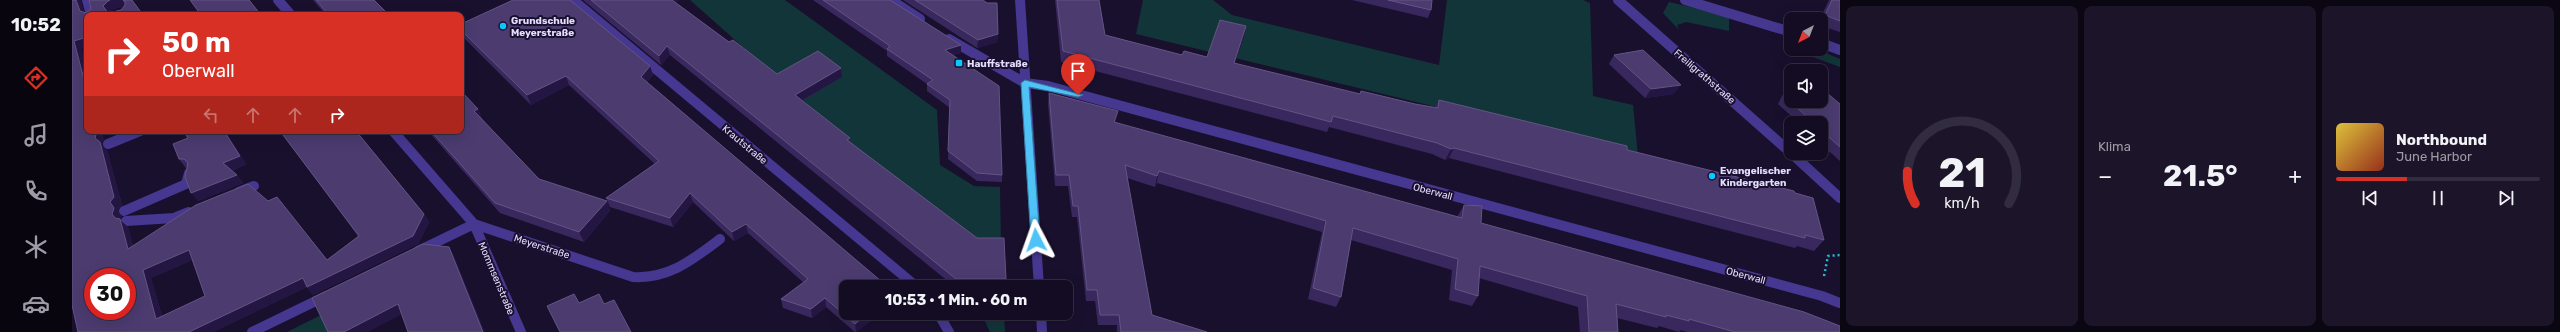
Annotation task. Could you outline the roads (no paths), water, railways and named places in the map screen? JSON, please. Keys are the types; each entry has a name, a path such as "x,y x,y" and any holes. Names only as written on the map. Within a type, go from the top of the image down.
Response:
{"street":[{"path":"87,0 90,12"},
{"path":"278,0 288,12"},
{"name":"Krautstraße","path":"573,0 909,280"},
{"path":"891,0 929,25"},
{"path":"1020,0 1039,280"},
{"name":"Freiligrathstraße","path":"1618,0 1784,147"},
{"path":"1685,0 1784,30"},
{"path":"941,33 1025,83"},
{"path":"1828,46 1840,50"},
{"name":"Oberwall","path":"1025,83 1048,86 1822,296 1840,303"},
{"path":"108,144 133,134"},
{"path":"396,134 474,224 409,255"},
{"name":"Freiligrathstraße","path":"1799,160 1840,198"},
{"path":"189,173 186,184 125,216 174,218 196,209"},
{"path":"225,197 254,186"},
{"name":"Meyerstraße","path":"474,224 633,277 649,279 665,275 684,265 720,239"},
{"name":"Mommsenstraße","path":"474,224 521,332"},
{"path":"252,332 338,290"},
{"path":"942,320 949,332"},
{"path":"1041,320 1042,332"}],"place":[{"name":"Grundschule Meyerstraße","path":"503,26"},
{"name":"Hauffstraße","path":"959,63"},
{"name":"Evangelischer Kindergarten","path":"1712,176"}]}
